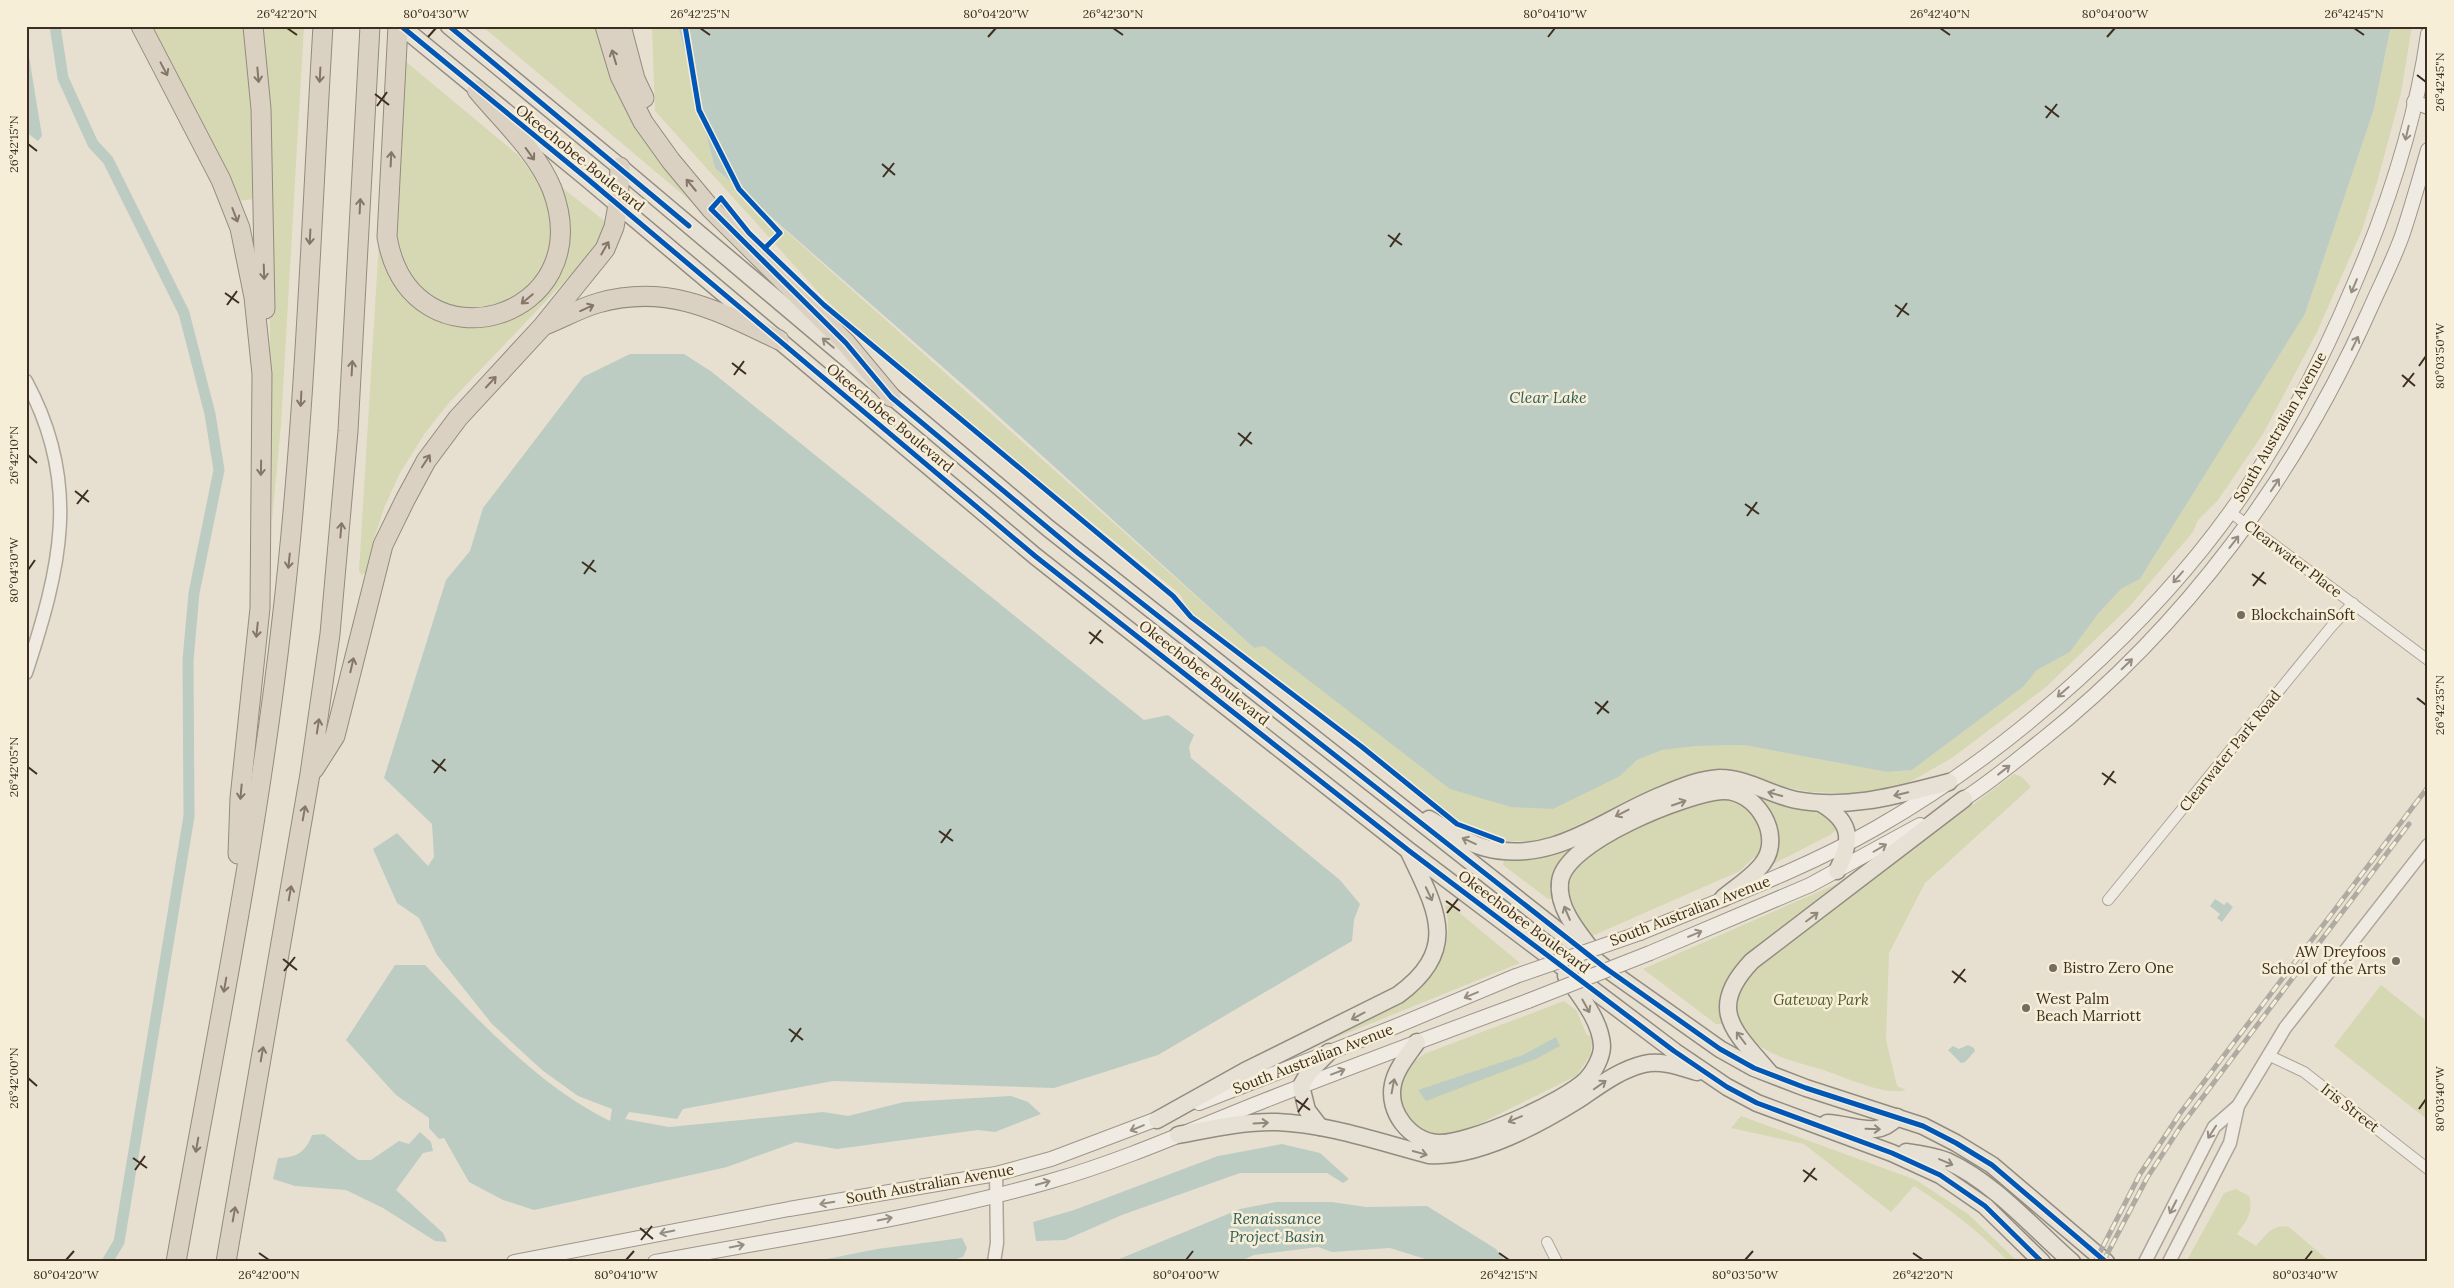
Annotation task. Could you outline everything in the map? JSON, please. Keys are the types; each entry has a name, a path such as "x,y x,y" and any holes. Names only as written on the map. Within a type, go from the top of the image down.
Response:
{"highway":[{"path":"141,26 221,180 240,228 254,296 262,374"},
{"path":"234,936 240,798 260,608 262,374 265,297 261,109 253,26"},
{"path":"176,1262 234,936 271,710 290,548 297,462 323,26"},
{"path":"226,1262 310,774 330,634 345,474 370,26"},
{"path":"399,26 387,237 391,259 400,277 426,305 455,316 486,318 503,314 520,305 539,289 552,269 560,247 560,220 551,187 541,169 522,143 477,90"},
{"path":"605,26 620,76 643,122 671,161 711,208 846,343 891,397"},
{"path":"621,26 635,79 671,161"},
{"path":"310,774 335,736 383,544 405,500 426,461 458,418 542,327 605,250 613,231 618,205 620,167"},
{"path":"542,327 597,303 636,296 668,296 692,301 720,312 779,340"}],"main road":[{"name":"Okeechobee Boulevard","path":"399,26 618,205 1036,556 1408,850 1560,966 1674,1051 1709,1075 1757,1103 1882,1149 1929,1169 1960,1188 2000,1219 2042,1262"},
{"name":"Okeechobee Boulevard","path":"450,26 1070,547 1604,967 1720,1049 1772,1076 1897,1117 1939,1134 1992,1165 2106,1262"},
{"name":"South Australian Avenue","path":"514,1262 789,1209 996,1174 1051,1159 1157,1120 1516,976 1640,933 1796,870 1848,844 1907,810 1949,782 2046,707 2099,659 2161,596 2230,512 2300,400 2340,318 2398,171 2428,34"},
{"path":"2414,102 2428,107"},
{"name":"South Australian Avenue","path":"655,1262 996,1196 1105,1164 1301,1086 1650,953 1810,885 1964,799 2058,727 2137,655 2208,576 2247,525 2314,422 2357,339 2396,250 2428,150"},
{"path":"1379,790 1462,838 1484,848 1517,852 1538,851 1573,840 1642,803 1688,784 1709,780 1734,780 1769,793 1822,804 1878,800 1949,782"},
{"path":"1604,967 1567,914 1560,892 1560,882 1562,872 1578,853 1608,833 1684,800 1724,791 1743,797 1760,810 1767,822 1769,846 1764,862 1723,898"},
{"path":"1772,1076 1738,1036 1730,1023 1728,998 1740,974 1752,961 1964,799"},
{"path":"1822,804 1843,820 1847,828 1848,844 1837,871"},
{"path":"1157,1120 1245,1071 1398,995 1413,984 1424,971 1432,955 1437,941 1438,922 1434,905 1408,850"},
{"path":"1417,1042 1396,1073 1392,1094 1396,1113 1402,1123 1409,1130 1428,1141 1447,1142 1480,1134 1530,1113 1574,1090 1587,1079 1597,1063 1602,1047 1598,1030 1587,1006 1560,966"},
{"path":"1320,1127 1307,1110 1301,1086 1309,1072 1329,1052"},
{"path":"1178,1135 1250,1123 1275,1122 1320,1127 1429,1155 1441,1156 1490,1143 1521,1130 1553,1115 1612,1077 1645,1064 1660,1063 1709,1075"},
{"path":"1809,1123 1840,1124 1875,1130 1888,1126 1897,1117"},
{"path":"1882,1149 1933,1157 1957,1166 2006,1202 2072,1262"}],"street":[{"path":"26,381 48,428 56,459 62,530 56,569 26,674"},
{"name":"Clearwater Place","path":"2230,512 2428,660"},
{"name":"Clearwater Park Road","path":"2108,900 2353,603"},
{"path":"2145,1262 2214,1127 2238,1106 2284,1028 2428,845"},
{"name":"Iris Street","path":"2268,1055 2304,1072 2428,1169"},
{"path":"2169,1262 2230,1144 2238,1106"},
{"path":"994,1262 997,1243 996,1174"},
{"path":"1547,1242 1557,1262"}],"green space":[{"path":"152,26 247,26 250,47 255,199 238,201 221,159"},
{"path":"262,26 304,26 281,424 272,520 267,99 266,61"},
{"path":"482,26 600,26 700,209"},
{"path":"652,26 678,26 715,168 1254,648 1264,646 1620,776 1637,760 1662,750 1697,746 1744,745 1887,772 1912,770 2023,687 2037,670 2070,652 2098,614 2121,589 2140,579 2305,314 2374,109 2391,27 2412,26 2401,93 2362,230 2317,332 2263,434 2218,500 2198,520 2193,532 2129,607 2046,687 1952,758 1901,787 1860,794 1811,792 1772,785 1723,768 1678,778 1554,836 1529,841 1502,841 1469,833 1250,666 1189,612 1180,594 873,345 821,295 655,111"},
{"path":"405,61 518,155 542,186 555,226 543,275 504,307 455,310 417,288 396,245"},
{"path":"560,186 606,222 600,240 583,262 448,404 425,433 400,473 384,508 372,545 366,572 362,575 359,571 379,241 390,272 450,320 543,294"},
{"name":"Gateway Park","path":"2014,774 2022,777 2031,787 1925,883 1889,953 1886,1040 1897,1086 1906,1090 1888,1091 1878,1089 1790,1060 1768,1051 1751,1039 1740,1023 1735,1005 1739,985 1748,973"},
{"path":"1756,796 1798,807 1820,810 1838,828 1830,835 1773,864 1779,834 1770,814"},
{"path":"1727,799 1752,811 1762,831 1759,859 1754,857 1740,871 1592,936 1572,911 1575,908 1572,901 1568,902 1568,875 1580,858 1628,832 1696,804"},
{"path":"1573,845 1557,867 1554,899 1548,899 1503,865 1504,859 1540,858 1555,854"},
{"path":"1843,881 1844,885 1778,933 1743,962 1731,975 1724,986 1722,995 1725,1024 1716,1024 1643,969"},
{"path":"1450,905 1520,963 1298,1053 1389,1008 1421,987 1436,969 1444,952 1448,934 1445,906"},
{"path":"2381,985 2428,1022 2428,1120 2334,1046"},
{"path":"1564,1001 1576,1010 1587,1035 1593,1037 1590,1056 1576,1076 1469,1129 1436,1135 1420,1130 1409,1120 1399,1103 1397,1087 1407,1067 1424,1054"},
{"path":"1741,1116 1916,1180 1968,1214 2018,1262 2009,1262 1963,1221 1914,1186 1891,1212 1804,1144 1731,1128"},
{"path":"2236,1189 2249,1196 2250,1202 2250,1212 2237,1234 2256,1246 2274,1228 2289,1227 2330,1262 2186,1262 2224,1193"}],"water":[{"name":"Clear Lake","path":"678,26 2391,26 2374,109 2305,314 2140,579 2121,589 2098,614 2070,652 2037,670 2023,687 1912,770 1887,772 1744,745 1697,746 1662,750 1637,760 1620,776 1553,809 1511,807 1450,789 1264,646 1254,648 985,404 715,168"},
{"path":"26,38 42,136 38,141 26,132"},
{"path":"630,354 684,354 712,372 1144,720 1168,715 1194,735 1189,747 1191,758 1340,880 1360,904 1354,920 1352,941 1158,1055 1054,1088 833,1081 683,1109 677,1119 629,1112 625,1119 669,1127 823,1112 848,1116 904,1102 1011,1096 1028,1102 1041,1114 995,1132 978,1130 837,1149 796,1142 727,1167 534,1210 503,1200 469,1182 444,1138 439,1139 429,1128 429,1118 396,1095 346,1040 395,965 425,965 489,1030 534,1071 583,1106 610,1121 612,1109 578,1096 542,1070 492,1024 437,955 419,918 397,903 373,849 397,833 428,866 434,857 432,824 384,778 446,580 470,551 483,508 583,377"},
{"path":"2215,899 2224,905 2227,902 2233,907 2222,922 2217,918 2220,914 2210,906"},
{"path":"1556,1037 1560,1046 1536,1059 1426,1101 1418,1090 1523,1055"},
{"path":"1968,1045 1974,1048 1975,1051 1965,1062 1961,1063 1948,1050 1953,1046 1959,1049"},
{"path":"420,1132 431,1142 433,1151 423,1153 396,1190 443,1233 447,1242 435,1241 383,1208 346,1190 295,1186 273,1179 278,1158 290,1157 300,1153 307,1146 312,1135 324,1134 358,1160 371,1160 399,1141 409,1144"},
{"path":"1282,1144 1320,1153 1349,1179 1343,1183 1327,1173 1240,1173 1122,1215 1065,1240 1036,1241 1033,1222 1074,1210 1218,1156"},
{"name":"Renaissance Project Basin","path":"1276,1202 1332,1202 1366,1207 1427,1206 1496,1249 1506,1262 1435,1262 1390,1248 1332,1252 1318,1247 1254,1255 1238,1262 1112,1262 1240,1209"},
{"path":"962,1238 967,1248 963,1257 945,1262 812,1262 877,1249"}],"waterway":[{"path":"55,26 63,78 93,144 108,160 184,313 210,414 219,470 194,593 188,660 189,816 119,1242 107,1262"}],"railway":[{"path":"2095,1262 2140,1174 2181,1112 2428,787"},
{"path":"2103,1262 2147,1178 2181,1126 2409,824"}],"cycle path":[{"path":"401,26 584,176 1035,556 1408,850 1674,1051 1727,1087 1757,1103 1892,1153 1940,1175 1985,1206 2042,1262"},
{"path":"449,26 689,226"},
{"path":"685,26 699,110 739,189 780,233 765,248"},
{"path":"1502,841 1457,824 1362,747 1191,617 1173,596 824,305 749,233 721,198 711,209 846,343 891,397 1078,553 1604,967 1720,1049 1754,1068 1806,1088 1923,1126 1956,1143 1992,1165 2106,1262"}],"place":[{"name":"BlockchainSoft","path":"2241,615"},
{"name":"AW Dreyfoos School of the Arts","path":"2396,961"},
{"name":"Bistro Zero One","path":"2053,968"},
{"name":"West Palm Beach Marriott","path":"2026,1008"}]}
